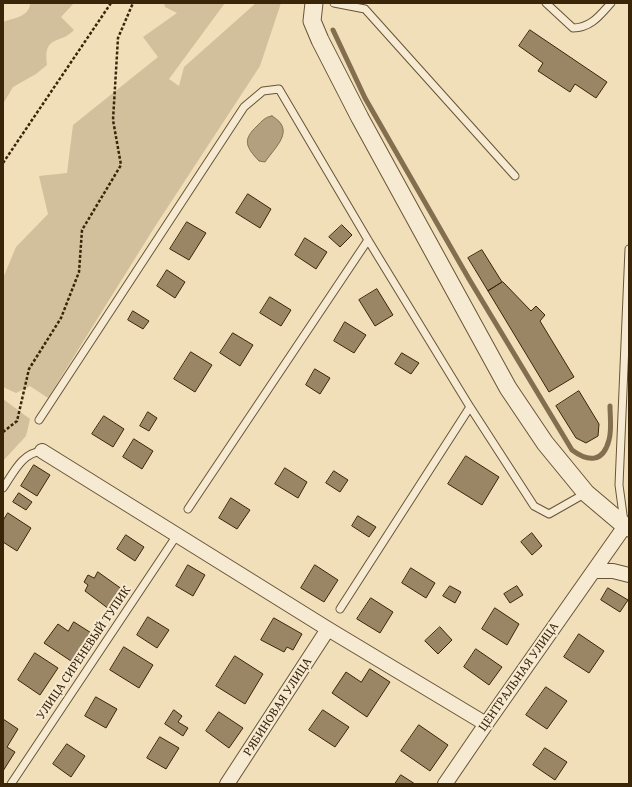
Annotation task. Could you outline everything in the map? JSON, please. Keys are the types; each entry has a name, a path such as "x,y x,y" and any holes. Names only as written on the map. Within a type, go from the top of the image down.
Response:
{"street":[{"path":"314,3 312,21 320,40 360,118 508,388 545,443 586,493 627,520"},
{"path":"42,451 328,629 486,724"},
{"name":"ЦЕНТРАЛЬНАЯ УЛИЦА","path":"445,784 594,571 627,520"},
{"path":"594,571 613,571 629,575"},
{"name":"РЯБИНОВАЯ УЛИЦА","path":"227,784 328,629"}],"lane":[{"path":"334,3 365,9 515,176"},
{"path":"546,3 573,28 582,28 590,24 612,3"},
{"path":"39,420 244,107 264,91 280,89 368,240 470,407 534,506 549,514 586,493"},
{"path":"188,509 368,240"},
{"path":"627,520 619,485 629,249"},
{"path":"340,609 470,407"},
{"path":"3,488 23,459 34,452 42,451"},
{"name":"УЛИЦА СИРЕНЕВЫЙ ТУПИК","path":"11,784 177,535"}],"path":[{"path":"3,163 111,3"},
{"path":"3,432 18,421 29,369 61,318 79,272 82,230 121,165 113,120 118,38 134,3"}],"shaded area":[{"path":"30,3 74,3 61,17 74,30 69,35 50,44 46,55 47,65 36,74 13,87 3,104 3,22 24,14 29,8"},
{"path":"164,3 225,3 169,79 179,86 184,67 256,3 281,3 260,66 154,228 48,398 30,386 16,393 3,387 3,278 16,247 48,214 39,176 67,173 73,125 158,57 143,37 177,13 165,7"},
{"path":"272,116 279,121 283,127 282,138 265,162 259,161 251,152 249,147 249,135 260,122 265,118"},
{"path":"3,399 30,419 26,436 3,461"}],"building":[{"path":"530,30 607,82 596,98 575,84 570,92 538,71 543,63 519,46"},
{"path":"248,194 271,209 260,228 236,213"},
{"path":"187,222 206,233 189,260 170,249"},
{"path":"342,225 352,235 340,247 329,237"},
{"path":"305,238 327,252 316,269 295,255"},
{"path":"482,250 502,282 488,291 468,258"},
{"path":"167,270 185,282 175,298 157,286"},
{"path":"503,282 531,311 536,306 545,315 540,321 574,377 549,392 488,291"},
{"path":"377,289 393,315 375,326 359,300"},
{"path":"270,297 291,310 281,326 260,313"},
{"path":"133,311 149,321 143,329 128,320"},
{"path":"345,322 366,335 354,353 334,341"},
{"path":"233,333 253,345 240,366 220,353"},
{"path":"191,352 212,365 195,392 174,379"},
{"path":"402,353 419,363 411,374 395,364"},
{"path":"315,369 330,378 320,394 306,385"},
{"path":"579,391 599,424 598,436 586,443 576,438 556,406"},
{"path":"148,412 157,418 149,431 140,426"},
{"path":"104,416 124,429 113,447 92,434"},
{"path":"134,439 153,451 142,469 123,457"},
{"path":"466,456 499,477 482,505 448,484"},
{"path":"34,465 50,475 37,496 21,486"},
{"path":"285,468 307,482 298,498 275,484"},
{"path":"334,471 348,480 340,492 326,483"},
{"path":"19,493 32,502 26,510 13,502"},
{"path":"231,498 250,510 237,529 219,518"},
{"path":"8,513 31,528 17,551 3,542 3,521"},
{"path":"358,516 376,527 369,537 352,526"},
{"path":"532,533 542,546 532,555 521,542"},
{"path":"126,535 144,547 135,561 117,549"},
{"path":"188,565 205,575 193,596 176,586"},
{"path":"315,565 338,580 324,602 301,588"},
{"path":"411,568 435,583 426,598 402,583"},
{"path":"98,572 126,592 120,600 117,599 109,609 85,591 88,585 84,582 88,575 94,578"},
{"path":"450,586 461,592 455,603 443,596"},
{"path":"517,586 523,595 510,603 504,594"},
{"path":"608,588 628,600 620,612 601,600"},
{"path":"371,598 393,612 380,633 357,619"},
{"path":"495,608 519,624 507,645 482,629"},
{"path":"148,617 169,630 157,648 137,635"},
{"path":"274,618 302,634 293,650 287,647 284,652 261,640"},
{"path":"74,622 96,636 77,665 44,643 58,624 68,631"},
{"path":"440,627 452,640 438,654 425,641"},
{"path":"579,634 604,651 589,673 564,657"},
{"path":"124,647 153,665 139,688 110,670"},
{"path":"476,649 502,667 489,685 464,667"},
{"path":"35,653 58,668 40,695 18,680"},
{"path":"235,656 263,674 245,704 216,686"},
{"path":"370,669 390,682 367,717 332,693 346,672 361,682"},
{"path":"546,687 567,701 547,729 526,715"},
{"path":"96,697 117,709 106,728 85,716"},
{"path":"174,710 182,716 178,722 188,728 183,736 165,724"},
{"path":"323,710 349,727 335,747 309,730"},
{"path":"219,712 243,728 229,748 206,731"},
{"path":"3,719 18,729 7,747 15,752 3,771"},
{"path":"419,725 448,745 430,771 401,751"},
{"path":"160,737 179,748 166,769 147,758"},
{"path":"67,744 85,756 71,777 53,764"},
{"path":"545,748 567,762 555,780 533,765"},
{"path":"401,775 415,784 395,784"}],"waterway":[{"path":"333,30 365,98 469,279 572,450 584,457 589,458 594,458 603,453 610,436 610,406"}]}
